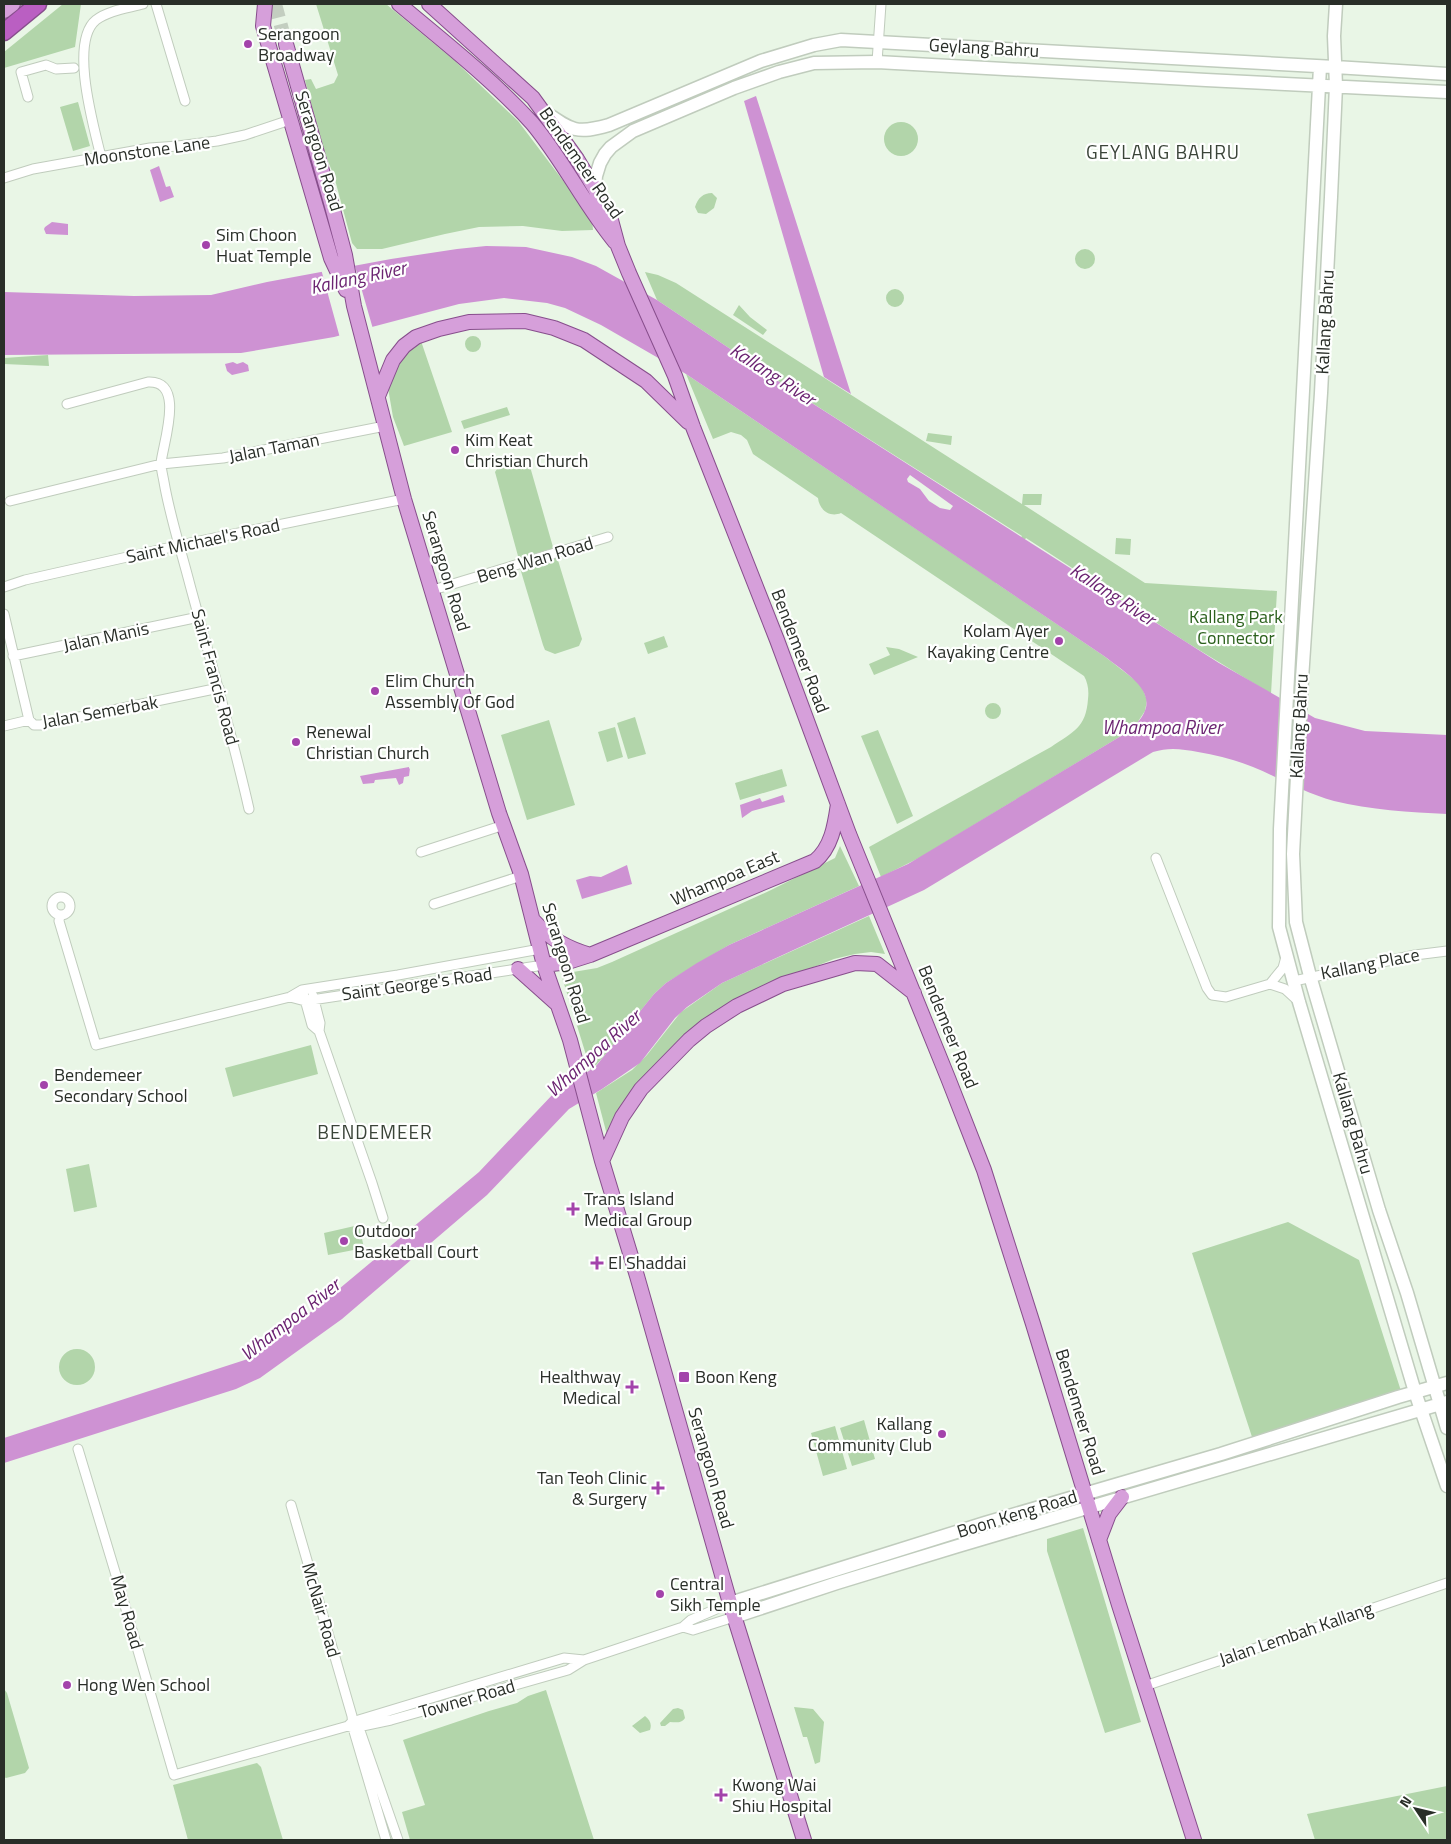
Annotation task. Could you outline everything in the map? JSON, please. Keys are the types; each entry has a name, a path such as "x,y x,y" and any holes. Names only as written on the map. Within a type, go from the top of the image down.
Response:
{"highway":[{"path":"4,32 38,4"}],"main road":[{"path":"4,11 13,4"},
{"path":"255,4 262,26"},
{"name":"Serangoon Road","path":"265,4 262,26 290,120 354,306 404,499 504,825 521,874 544,965 570,1040 602,1161 638,1276 732,1610 804,1840"},
{"name":"Bendemeer Road","path":"399,4 482,74 533,125 554,153 600,224 618,246"},
{"name":"Bendemeer Road","path":"429,4 533,98 577,159 611,220 618,246 675,376 692,427 777,640 838,803 984,1170 1194,1840"},
{"name":"Kallang Bahru","path":"1336,4 1334,36 1336,86 1321,393 1302,679 1293,854 1296,922 1310,976 1379,1210 1441,1385 1447,1428"},
{"path":"1334,36 1343,62 1351,68"},
{"name":"Geylang Bahru","path":"543,110 567,127 590,130 609,125 760,61 823,43 841,40 1447,74"},
{"name":"Serangoon Road","path":"286,44 338,256"},
{"name":"Geylang Bahru","path":"595,189 600,163 611,147 633,131 734,88 814,62 877,62 1447,92"},
{"name":"Kallang Bahru","path":"1320,66 1281,803 1279,926 1299,1002 1421,1409 1447,1486"},
{"path":"378,396 393,360 404,346 416,337 439,328 469,322 524,321 570,333 604,353 646,381 679,411 692,427"},
{"name":"Whampoa East","path":"544,965 568,962 590,955 815,861 825,850 830,838 838,803"},
{"path":"534,920 542,930 558,943 590,955"},
{"path":"602,1161 622,1117 641,1089 689,1040 706,1026 737,1006 783,984 855,963 877,964 915,994"},
{"path":"518,969 558,1006"},
{"name":"Boon Keng Road","path":"732,1610 837,1583 1230,1451 1441,1385"},
{"name":"Boon Keng Road","path":"1088,1500 1122,1497 1444,1403"},
{"path":"1100,1540 1109,1514 1122,1497"}],"street":[{"path":"101,158 85,86 86,37 90,27 103,16 143,4"},
{"path":"156,4 185,101"},
{"path":"877,62 881,4"},
{"path":"28,97 21,72 46,65 56,69 74,68"},
{"name":"Moonstone Lane","path":"4,178 33,168 101,158 150,148 217,141 245,135 290,120"},
{"path":"67,404 148,382 159,384 167,392 170,410 161,464 178,545"},
{"name":"Jalan Taman","path":"10,501 161,464 223,458 386,426"},
{"name":"Saint Michael's Road","path":"4,587 25,580 178,545 404,499"},
{"name":"Beng Wan Road","path":"433,590 608,538"},
{"name":"Saint Francis Road","path":"178,545 219,688 249,809"},
{"name":"Jalan Semerbak","path":"4,614 29,720 34,725 41,726 219,688"},
{"name":"Jalan Manis","path":"13,656 199,617"},
{"path":"4,726 29,720"},
{"path":"421,852 504,825"},
{"path":"1156,858 1207,988 1212,995 1226,997 1270,984 1283,968 1286,954"},
{"path":"434,904 515,878 521,874"},
{"name":"Saint George's Road","path":"60,915 59,921 96,1045 290,997 307,989 398,975 540,949"},
{"name":"Kallang Place","path":"1294,981 1310,976 1415,955 1447,951"},
{"name":"Saint George's Road","path":"290,997 310,1000 544,965"},
{"path":"1270,984 1285,989 1299,1002"},
{"path":"307,989 312,1026 319,1031"},
{"path":"318,1015 331,997"},
{"path":"310,1000 318,1015 319,1031 372,1183 382,1218"},
{"name":"May Road","path":"78,1449 174,1776"},
{"name":"McNair Road","path":"291,1505 386,1840"},
{"name":"Jalan Lembah Kallang","path":"1145,1686 1447,1583"},
{"name":"Towner Road","path":"683,1627 693,1630 732,1610"},
{"name":"Towner Road","path":"174,1776 354,1723 391,1720 568,1670 584,1660 683,1627 691,1620 732,1610"},
{"name":"McNair Road","path":"354,1723 398,1840"}],"green space":[{"path":"63,4 81,4 75,47 4,68 4,52"},
{"path":"316,4 386,4 455,61 518,121 592,219 593,230 562,231 523,226 479,227 382,249 357,249 352,243 334,176 321,144 305,80 311,79 316,89 334,83 338,75"},
{"path":"78,102 90,146 73,151 60,107"},
{"path":"901,122 913,127 918,139 913,151 901,156 889,151 884,139 889,127"},
{"path":"712,193 717,198 714,208 706,214 698,213 695,207 699,199 703,195"},
{"path":"1081,249 1089,249 1095,255 1095,263 1089,269 1081,269 1075,263 1075,255"},
{"name":"Kallang Park Connector","path":"645,272 658,275 676,283 1022,504 1023,494 1042,494 1041,505 1024,505 1145,583 1277,591 1271,694 1186,642 1026,538 996,583 1104,656 1135,680 1142,687 1147,700 1145,711 1135,726 1126,733 921,857 881,877 869,847 1051,747 1072,733 1081,723 1087,709 1088,687 1086,681 1084,676 841,513 832,514 825,512 820,506 818,498 753,454 747,440 741,435 731,432 713,439 686,374 992,580 1022,536 793,391 657,300"},
{"path":"895,289 901,292 904,298 901,304 895,307 889,304 886,298 889,292"},
{"path":"739,305 750,317 767,330 763,335 733,315"},
{"path":"470,336 476,336 481,341 479,350 470,352 465,347 465,341"},
{"path":"421,341 452,432 404,446 393,417 388,388 399,355"},
{"path":"48,355 49,366 4,364 4,358"},
{"path":"507,407 510,415 464,429 461,421"},
{"path":"928,433 952,436 951,445 926,441"},
{"path":"523,458 529,463 553,547 550,553 524,560 518,556 495,472 499,466"},
{"path":"1116,538 1131,539 1130,555 1115,554"},
{"path":"557,557 582,639 579,646 555,654 545,650 520,568"},
{"path":"664,636 668,647 648,654 644,643"},
{"path":"886,647 899,649 918,657 874,675 869,664 890,655"},
{"path":"990,703 996,703 1001,708 999,717 990,719 985,714 985,708"},
{"path":"635,717 646,754 628,759 617,723"},
{"path":"549,720 575,805 527,820 501,735"},
{"path":"615,727 623,757 607,762 598,732"},
{"path":"878,730 913,816 897,824 861,736"},
{"path":"782,769 787,786 740,800 735,783"},
{"path":"840,846 859,886 729,945 666,983 654,994 591,1071 561,974 597,968 769,891 835,858"},
{"path":"869,916 885,954 871,952 834,959 784,979 713,1017 607,1135 596,1093 632,1070 647,1055 681,1012 722,983"},
{"path":"311,1045 318,1074 233,1097 225,1068"},
{"path":"89,1164 97,1207 74,1212 66,1169"},
{"path":"1288,1222 1359,1260 1401,1391 1253,1440 1192,1253"},
{"name":"Outdoor Basketball Court","path":"359,1225 364,1248 328,1255 324,1233"},
{"path":"77,1349 84,1350 90,1354 94,1360 94,1374 90,1380 84,1384 77,1385 70,1384 64,1380 60,1374 59,1367 60,1360 64,1354 70,1350"},
{"path":"864,1420 875,1459 852,1466 840,1428"},
{"path":"835,1426 847,1469 823,1476 811,1433"},
{"path":"1083,1528 1141,1722 1105,1733 1047,1551 1047,1539"},
{"path":"4,1689 7,1693 29,1768 25,1773 6,1778 4,1777"},
{"path":"546,1690 594,1840 410,1840 402,1812 425,1805 403,1740 517,1703 528,1696"},
{"path":"794,1707 813,1709 824,1722 820,1762 815,1764 807,1737 803,1737"},
{"path":"673,1709 683,1710 685,1718 682,1721 670,1722 665,1726 661,1726 660,1723"},
{"path":"645,1716 650,1722 650,1730 640,1733 632,1726"},
{"path":"257,1763 261,1767 283,1840 188,1840 173,1785"},
{"path":"1447,1786 1447,1840 1315,1840 1307,1814"}],"water":[{"path":"756,96 851,394 824,377 744,101"},
{"path":"159,166 166,187 170,186 174,197 160,202 150,170"},
{"path":"52,222 68,224 68,235 46,234 45,227"},
{"path":"486,246 526,247 572,257 596,266 657,300 793,391 1219,663 1315,718 1365,731 1447,735 1447,814 1362,807 1313,794 1253,767 1226,758 1181,749 1165,749 1153,752 924,890 722,983 687,1007 675,1018 640,1063 569,1109 487,1195 342,1319 260,1378 236,1389 4,1463 4,1438 254,1357 327,1299 479,1172 555,1092 596,1066 654,994 666,983 729,945 908,864 1126,733 1139,721 1145,710 1146,700 1143,690 1126,673 1104,656 686,374 601,325 565,308 547,303 504,298 459,304 334,337 241,353 4,355 4,292 134,296 211,295 267,282 391,259"},
{"path":"233,362 237,364 243,362 248,365 249,371 232,375 227,371 225,364"},
{"path":"409,767 409,776 404,777 403,783 399,785 396,778 375,780 374,783 363,784 360,776"},
{"path":"783,795 785,802 752,811 742,818 740,805 760,798 762,802"},
{"path":"627,865 632,884 582,899 576,880 590,876 601,877"}],"pier":[{"path":"354,263 373,329 340,338 321,269"},
{"path":"910,475 953,506 950,510 940,508 929,501 920,489 908,482 907,479"}],"tunnel":[{"path":"275,4 286,44"}],"place":[{"name":"Serangoon Broadway","path":"248,44"},
{"name":"Sim Choon Huat Temple","path":"206,245"},
{"name":"Kim Keat Christian Church","path":"455,450"},
{"name":"Kolam Ayer Kayaking Centre","path":"1059,641"},
{"name":"Elim Church Assembly Of God","path":"375,691"},
{"name":"Renewal Christian Church","path":"296,742"},
{"name":"Bendemeer Secondary School","path":"44,1085"},
{"name":"Trans Island Medical Group","path":"573,1209"},
{"name":"Outdoor Basketball Court","path":"344,1241"},
{"name":"El Shaddai","path":"597,1263"},
{"name":"Boon Keng","path":"684,1377"},
{"name":"Healthway Medical","path":"632,1387"},
{"name":"Kallang Community Club","path":"942,1434"},
{"name":"Tan Teoh Clinic & Surgery","path":"658,1488"},
{"name":"Central Sikh Temple","path":"660,1594"},
{"name":"Hong Wen School","path":"67,1685"},
{"name":"Kwong Wai Shiu Hospital","path":"721,1795"}],"district":[{"name":"GEYLANG BAHRU","path":"1163,152"},
{"name":"BENDEMEER","path":"375,1132"}],"water label":[{"name":"Kallang River","path":"358,277"},
{"name":"Kallang River","path":"773,374"},
{"name":"Kallang River","path":"1113,594"},
{"name":"Whampoa River","path":"1162,727"},
{"name":"Whampoa River","path":"593,1053"},
{"name":"Whampoa River","path":"290,1319"}]}
